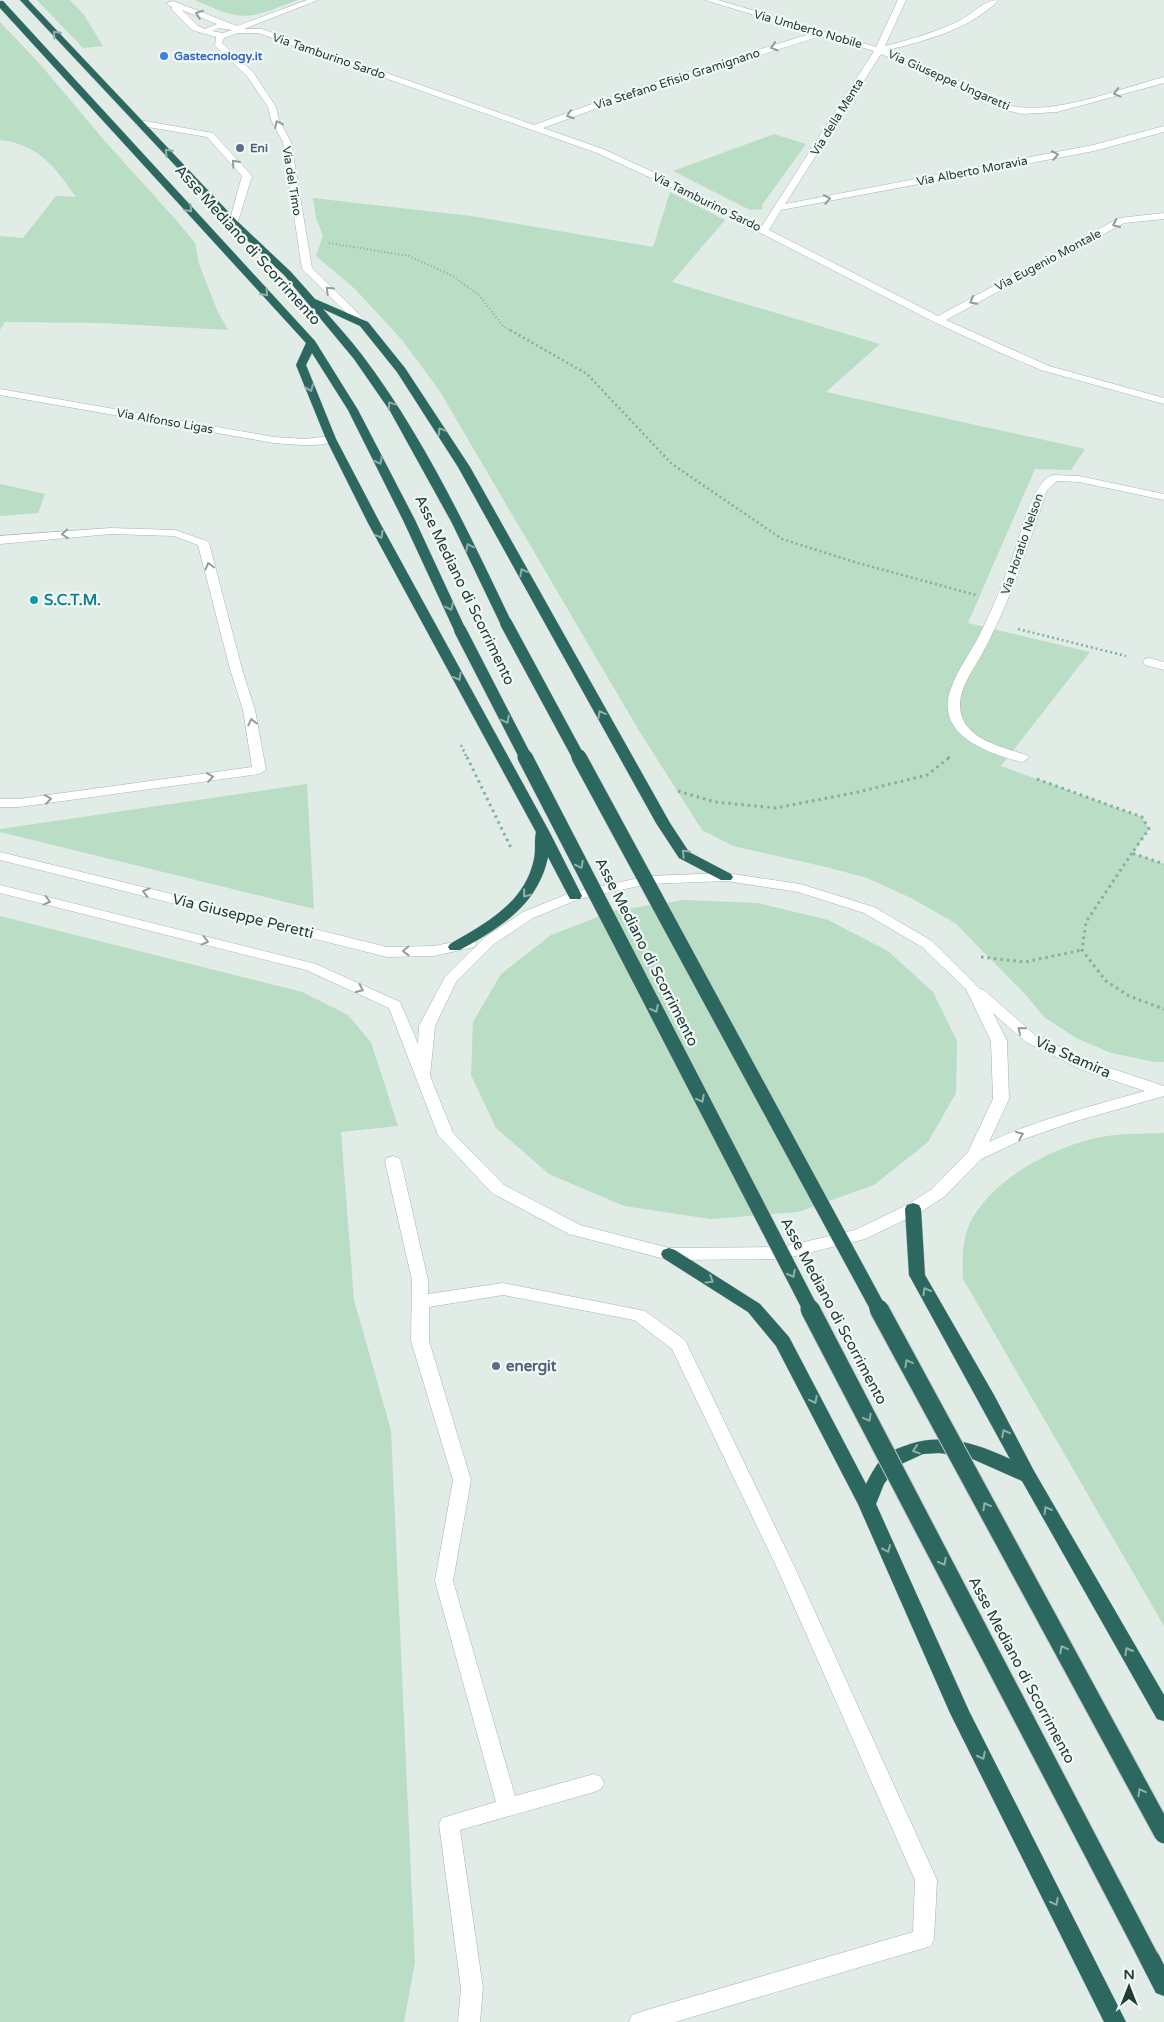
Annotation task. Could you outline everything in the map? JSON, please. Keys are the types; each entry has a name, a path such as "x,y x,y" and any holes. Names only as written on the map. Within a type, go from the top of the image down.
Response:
{"highway":[{"name":"Asse Mediano di Scorrimento","path":"24,0 234,223 288,274 358,357 395,411 458,523 506,623 1164,1834"},
{"name":"Asse Mediano di Scorrimento","path":"0,3 311,343 353,410 409,520 460,630 678,1056 1164,1986"},
{"path":"311,300 364,324 401,370 464,467 663,823 684,855 726,877"},
{"path":"311,343 301,365 331,439 374,523 542,831 575,896"},
{"path":"455,947 504,918 530,890 541,860 542,831"},
{"path":"913,1209 917,1275 988,1400 1028,1476 1164,1712"},
{"path":"669,1254 754,1308 783,1342 867,1504 960,1713 1115,2022"},
{"path":"867,1504 874,1484 892,1460 919,1447 955,1446 989,1457 1028,1476"}],"street":[{"path":"169,2 195,28 220,36 231,35 238,30 314,0"},
{"name":"Via Umberto Nobile","path":"709,0 879,50"},
{"name":"Via della Menta","path":"764,230 879,50 902,0"},
{"path":"879,50 922,39 963,22 995,0"},
{"path":"169,2 238,30"},
{"path":"208,32 211,27 227,25"},
{"name":"Via Tamburino Sardo","path":"238,30 259,31 600,151 676,186 938,320 1045,368 1095,384 1164,401"},
{"name":"Via Stefano Efisio Gramignano","path":"534,128 638,90 821,33"},
{"name":"Via del Timo","path":"220,36 218,44 250,74 272,107 275,120 287,142 307,269 364,324"},
{"path":"886,36 922,39"},
{"name":"Via Giuseppe Ungaretti","path":"879,50 937,74 1008,108 1023,111 1057,110 1164,80"},
{"path":"139,123 210,135 247,176 234,223"},
{"name":"Via Alberto Moravia","path":"779,208 1094,148 1164,129"},
{"name":"Via Eugenio Montale","path":"938,320 1122,220 1164,216"},
{"name":"Via Alfonso Ligas","path":"0,392 274,440 306,442 331,439"},
{"name":"Via Horatio Nelson","path":"1022,758 989,748 961,729 955,715 954,692 1003,601 1042,489 1054,478 1079,480 1164,497"},
{"path":"0,540 111,531 175,533 203,543 236,669 249,710 260,770 20,803 0,803"},
{"path":"1149,662 1164,666"},
{"name":"Via Giuseppe Peretti","path":"0,856 387,952 434,951 488,941"},
{"name":"Via Stamira","path":"488,941 528,915 575,896 648,880 726,877 800,888 868,910 927,944 1031,1039 1087,1066 1163,1091"},
{"path":"0,889 312,967 395,1005 446,1135 498,1189 575,1230 669,1254 783,1252 859,1236 913,1209 938,1193 975,1155 1001,1099 999,1041 972,987"},
{"path":"423,1074 427,1026 438,1003 450,980 488,941"},
{"name":"Via Stamira","path":"975,1155 1018,1135 1163,1091"},
{"path":"393,1162 420,1280 420,1341 462,1480 444,1581 508,1808"},
{"path":"420,1302 503,1288 640,1315 679,1345 786,1568 926,1880 923,1939 640,2022"},
{"path":"470,2021 472,1988 449,1824 594,1783"}],"path":[{"path":"301,240 348,244 409,256 453,276 479,295 503,326 587,374 672,464 782,539 942,587 1003,601"},
{"path":"995,618 1045,636 1149,662"},
{"path":"458,737 512,851"},
{"path":"673,789 715,802 776,808 858,792 927,775 974,737"},
{"path":"1022,758 1012,770 1142,817 1149,829 1086,922 1082,950 1106,981 1129,996 1164,1009"},
{"path":"1132,853 1164,864"},
{"path":"981,957 1025,962 1082,950"},
{"path":"975,952 987,964"}],"green space":[{"path":"37,0 70,0 84,15 103,46 83,48"},
{"path":"195,0 298,0 268,11 246,16 225,12"},
{"path":"0,22 39,63 195,243 199,264 217,310 228,330 102,323 5,322 0,330 0,236 23,238 56,196 76,197 53,167 35,152 25,146 0,140"},
{"path":"774,134 806,144 762,205 762,209 751,210 673,171"},
{"path":"670,192 725,220 672,282 880,344 826,392 1085,449 1071,470 1035,469 968,623 1090,652 1001,766 1142,817 1149,829 1133,853 1164,864 1164,1062 1155,1062 1111,1053 1076,1038 1044,1017 1026,995 955,923 911,898 867,878 733,846 702,830 638,729 439,390 402,340 355,289 316,256 323,236 316,218 313,198 471,216 653,247"},
{"path":"0,484 45,494 38,513 0,516"},
{"path":"307,784 314,909 0,832 0,829"},
{"path":"684,900 758,903 828,920 888,951 933,992 957,1041 956,1093 928,1142 874,1185 798,1212 711,1219 624,1206 549,1174 496,1128 471,1075 473,1022 501,974 551,935 613,911"},
{"path":"0,916 302,992 348,1015 371,1042 398,1126 341,1132 354,1300 391,1430 415,1963 404,2022 0,2022"},
{"path":"1164,1133 1164,1626 963,1279 963,1251 967,1230 981,1206 995,1190 1032,1163 1074,1144 1095,1138 1121,1134"}],"place":[{"name":"Gastecnology.it","path":"164,56"},
{"name":"Eni","path":"240,148"},
{"name":"S.C.T.M.","path":"34,600"},
{"name":"energit","path":"496,1366"}]}
